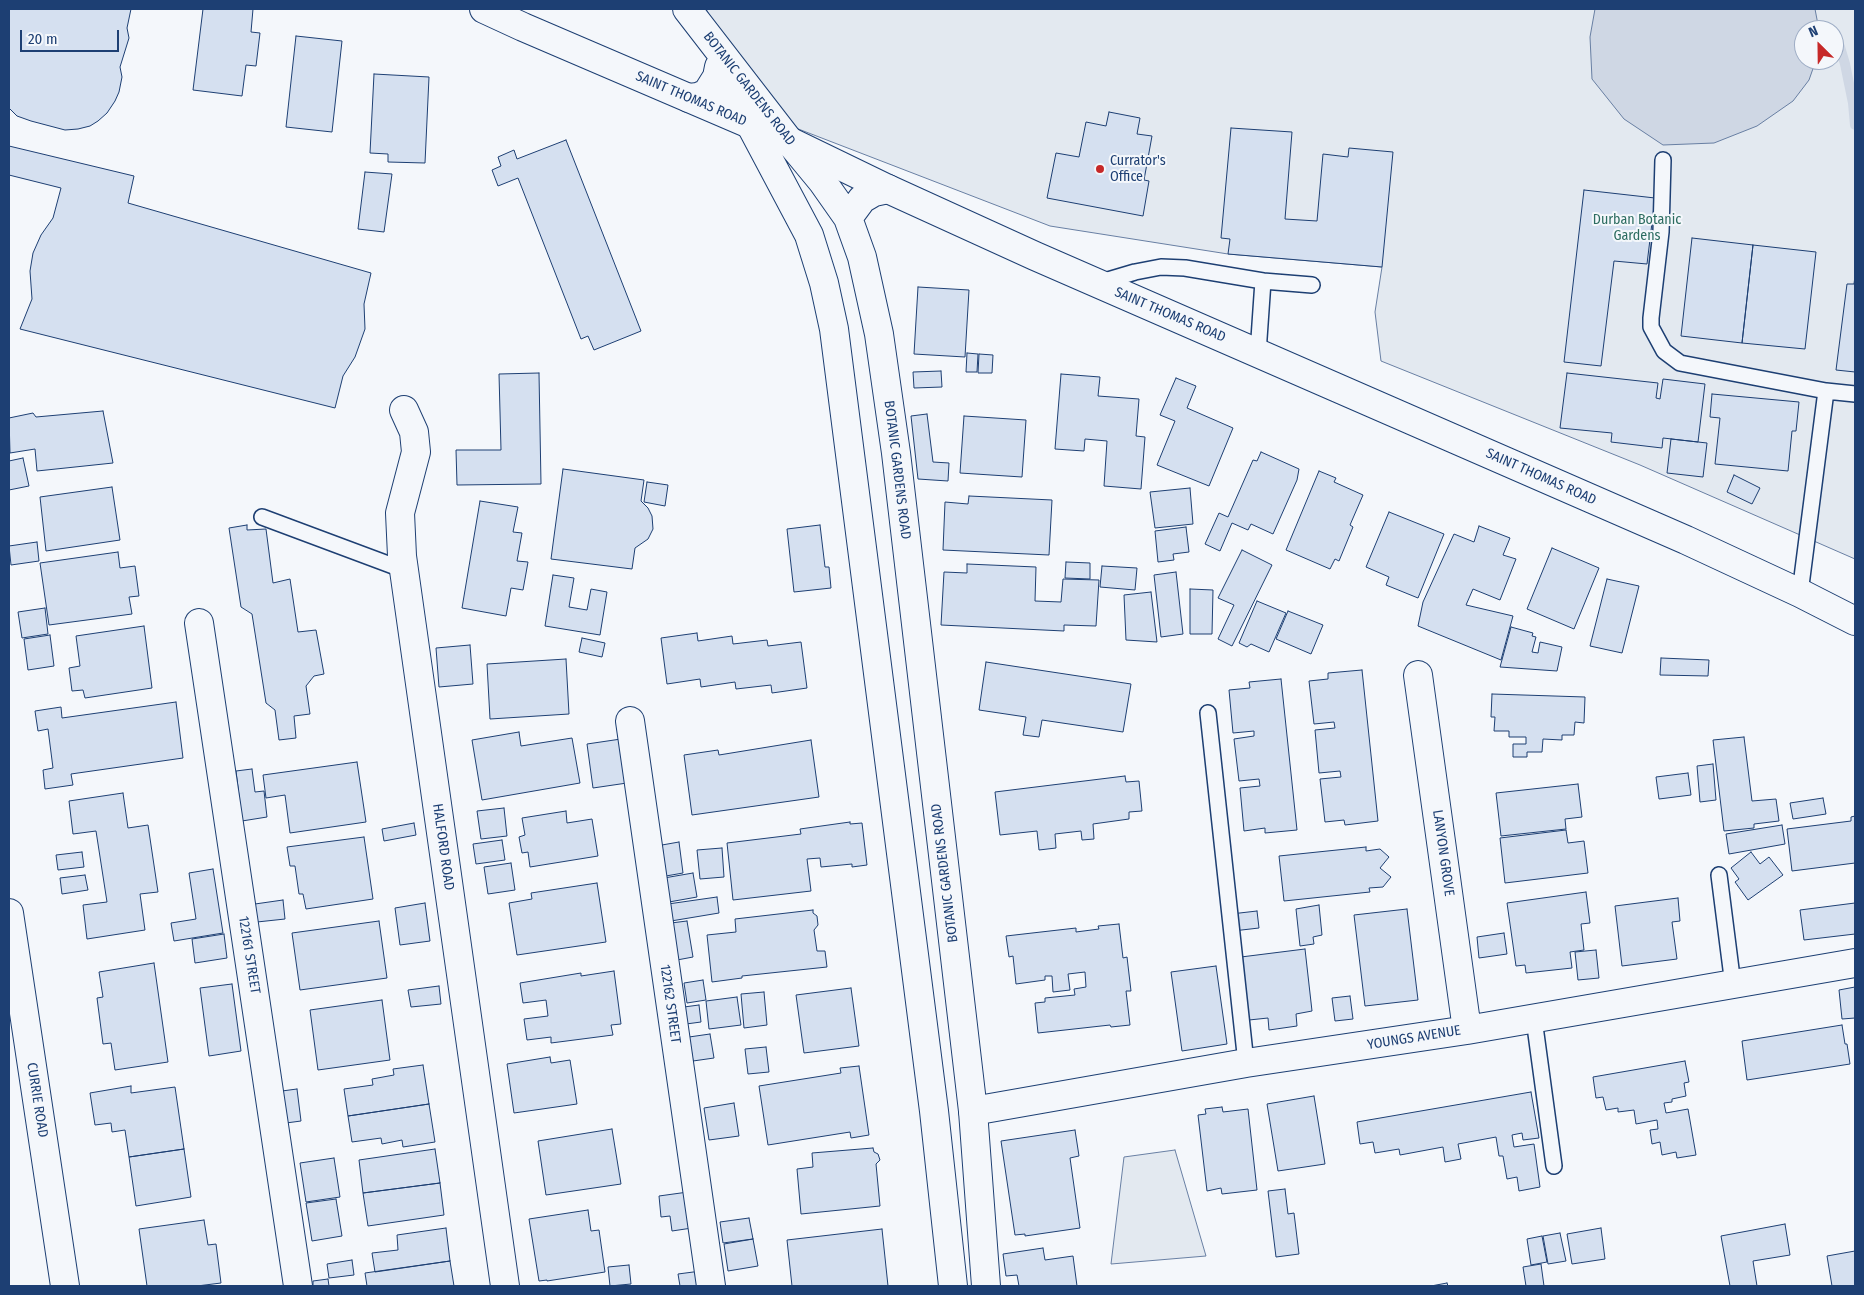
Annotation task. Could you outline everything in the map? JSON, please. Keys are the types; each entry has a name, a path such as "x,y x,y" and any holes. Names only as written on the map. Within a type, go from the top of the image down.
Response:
{"street":[{"name":"SAINT THOMAS ROAD","path":"484,9 523,28 689,98 755,113 789,141 888,189 1098,284 1686,540 1855,621"},
{"name":"BOTANIC GARDENS ROAD","path":"687,9 719,67 755,113"},
{"name":"BOTANIC GARDENS ROAD","path":"687,9 755,113 772,163 809,235 824,283 834,329 934,1111 953,1286"},
{"path":"689,98 707,93 717,77 719,67"},
{"path":"772,163 773,152 789,141"},
{"name":"BOTANIC GARDENS ROAD","path":"789,141 822,181 848,218 862,257 879,334 896,453 973,1111 986,1286"},
{"path":"848,218 862,199 874,192 888,189"},
{"name":"HALFORD ROAD","path":"404,410 414,432 416,452 400,513 404,570 505,1286"},
{"name":"122161 STREET","path":"199,623 298,1286"},
{"name":"LANYON GROVE","path":"1418,675 1467,1030"},
{"name":"122162 STREET","path":"630,722 711,1286"},
{"name":"CURRIE ROAD","path":"9,915 65,1286"},
{"name":"YOUNGS AVENUE","path":"973,1111 1246,1063 1467,1030 1855,963"}],"lane":[{"path":"1663,160 1661,232 1651,327 1664,351 1680,363 1826,391 1855,394"},
{"path":"1098,284 1135,272 1161,267 1185,268 1263,281 1312,285"},
{"path":"1258,353 1263,281"},
{"path":"1800,593 1826,391"},
{"path":"262,516 404,570"},
{"path":"1208,713 1246,1063"},
{"path":"1719,875 1733,985"},
{"path":"1534,1018 1554,1166"}],"green space":[{"name":"Durban Botanic Gardens","path":"706,9 1855,9 1855,559 1640,465 1381,361 1375,312 1382,267 1228,254 1050,226 762,115"},
{"path":"1175,1150 1206,1256 1111,1264 1124,1157"}],"shaded area":[{"path":"1595,9 1815,9 1817,20 1794,20 1794,70 1812,70 1809,80 1793,101 1757,126 1714,143 1663,145 1624,119 1592,79 1590,37"}],"building":[{"path":"9,9 131,9 127,28 129,38 120,67 122,77 119,92 107,113 98,121 90,126 65,130 17,116 9,108"},
{"path":"203,9 253,9 251,32 260,33 256,66 246,65 242,96 193,90"},
{"path":"296,36 342,41 332,132 286,127"},
{"path":"374,74 429,77 425,163 388,162 388,154 370,153"},
{"name":"Currator's Office","path":"1109,112 1140,118 1137,134 1152,136 1144,180 1149,181 1143,216 1047,198 1056,153 1079,157 1086,122 1106,126"},
{"path":"1231,128 1292,132 1285,219 1317,221 1323,154 1348,157 1349,148 1393,152 1382,267 1228,254 1230,239 1221,238"},
{"path":"566,140 641,331 594,350 588,336 581,339 518,178 498,186 492,170 501,166 498,157 514,150 517,159"},
{"path":"9,146 134,176 128,203 371,273 364,304 365,329 355,357 343,376 335,408 20,329 32,299 30,271 33,253 41,235 53,218 61,188 9,175"},
{"path":"365,172 392,174 384,232 358,229"},
{"path":"1584,190 1655,198 1647,264 1614,261 1601,366 1564,362"},
{"path":"1692,238 1753,245 1742,343 1681,336"},
{"path":"1753,245 1816,252 1805,349 1742,343"},
{"path":"1855,276 1855,372 1836,370 1847,284 1854,284"},
{"path":"918,287 969,290 965,357 914,354"},
{"path":"967,353 978,354 977,372 966,372"},
{"path":"979,354 993,355 992,373 978,373"},
{"path":"941,371 942,387 914,388 913,372"},
{"path":"539,373 541,484 457,485 456,450 501,450 499,374"},
{"path":"1567,373 1658,383 1656,398 1660,399 1663,379 1705,384 1698,442 1663,438 1662,448 1611,442 1612,433 1560,428"},
{"path":"1061,374 1100,377 1098,396 1139,399 1136,436 1145,437 1141,489 1104,486 1107,441 1085,439 1084,451 1055,449"},
{"path":"1176,378 1196,386 1187,408 1233,428 1209,486 1157,465 1175,421 1160,415"},
{"path":"1712,394 1799,402 1796,431 1792,431 1788,471 1715,464 1720,418 1710,417"},
{"path":"103,411 113,463 37,471 35,449 10,453 9,418 33,413 36,417"},
{"path":"927,414 933,462 949,463 948,481 918,479 911,416"},
{"path":"964,416 1026,420 1022,477 960,473"},
{"path":"1671,439 1707,443 1703,477 1667,473"},
{"path":"1261,452 1299,469 1297,480 1273,534 1251,524 1248,530 1232,523 1220,551 1205,544 1219,513 1228,517 1253,460 1257,461"},
{"path":"23,458 29,486 9,490 9,461"},
{"path":"563,469 644,480 641,501 648,508 652,516 653,529 648,539 635,548 632,569 551,559"},
{"path":"1319,471 1336,478 1334,482 1363,495 1350,525 1353,527 1339,561 1335,559 1330,569 1286,550"},
{"path":"1734,475 1760,488 1752,504 1727,492"},
{"path":"647,482 668,485 665,506 644,502"},
{"path":"112,487 120,540 46,551 40,497"},
{"path":"1190,488 1193,524 1155,528 1150,492"},
{"path":"969,496 1052,500 1049,555 943,550 945,502 968,504"},
{"path":"480,501 518,507 513,532 522,533 517,561 528,562 523,590 511,588 506,616 462,608"},
{"path":"1389,512 1444,534 1418,598 1386,585 1389,577 1366,567"},
{"path":"247,525 247,530 266,529 273,583 290,579 298,632 316,630 324,674 314,676 306,686 310,714 294,716 296,738 279,740 275,710 266,703 252,614 241,607 229,528"},
{"path":"820,525 825,567 829,567 831,588 794,592 787,529"},
{"path":"1479,526 1510,538 1503,555 1516,559 1500,600 1473,589 1466,605 1513,616 1501,660 1418,626 1423,602 1454,534 1474,542"},
{"path":"1186,527 1189,552 1173,554 1174,560 1158,562 1155,531"},
{"path":"37,542 39,561 11,565 9,546"},
{"path":"1552,548 1599,568 1574,629 1527,609"},
{"path":"1242,550 1272,565 1232,646 1218,639 1234,605 1218,598"},
{"path":"118,552 120,568 135,566 139,596 129,597 132,614 49,625 40,563"},
{"path":"1066,562 1090,563 1090,579 1065,578"},
{"path":"967,564 1036,567 1035,601 1061,602 1063,579 1099,580 1096,626 1064,625 1064,631 941,625 944,572 967,573"},
{"path":"1102,566 1137,568 1135,590 1100,587"},
{"path":"1176,572 1183,634 1161,637 1154,575"},
{"path":"553,575 574,578 569,607 587,610 591,589 607,592 600,635 545,626"},
{"path":"1607,579 1639,586 1622,653 1590,646"},
{"path":"1190,589 1213,590 1212,634 1190,634"},
{"path":"1151,592 1157,642 1126,640 1124,595"},
{"path":"1257,601 1286,613 1269,652 1251,644 1247,647 1239,643"},
{"path":"45,608 48,634 22,638 18,612"},
{"path":"1288,611 1323,625 1311,654 1276,639"},
{"path":"144,626 152,688 85,698 83,690 72,691 69,668 80,666 76,636"},
{"path":"1511,627 1533,633 1532,636 1536,637 1532,652 1538,653 1540,642 1562,647 1557,671 1500,667"},
{"path":"697,633 698,641 732,636 733,644 767,640 768,646 801,642 807,688 772,693 771,685 736,689 735,682 701,687 700,679 667,684 661,638"},
{"path":"50,635 54,666 28,670 24,639"},
{"path":"582,638 605,643 602,657 579,652"},
{"path":"470,645 473,684 439,687 436,648"},
{"path":"1661,658 1709,660 1708,676 1660,675"},
{"path":"566,659 569,714 490,719 487,664"},
{"path":"986,662 1131,684 1123,732 1042,720 1039,737 1023,735 1026,717 979,710"},
{"path":"1362,670 1378,821 1345,825 1344,820 1325,822 1320,779 1341,777 1340,771 1319,773 1315,730 1335,728 1334,722 1314,724 1309,681 1328,679 1328,673"},
{"path":"1281,679 1297,830 1265,833 1265,828 1244,831 1240,788 1260,786 1259,779 1239,781 1234,739 1254,736 1254,731 1233,733 1229,690 1250,688 1249,682"},
{"path":"1492,694 1585,697 1584,723 1575,722 1574,735 1562,735 1562,740 1543,739 1542,752 1527,752 1527,757 1513,757 1513,744 1526,744 1526,737 1509,737 1509,731 1494,731 1495,717 1491,717"},
{"path":"176,702 183,758 71,774 73,785 45,789 43,770 53,768 48,729 38,731 35,711 61,707 62,718"},
{"path":"519,732 521,746 572,738 580,783 482,800 472,740"},
{"path":"1744,737 1752,801 1776,799 1779,821 1754,824 1754,828 1724,831 1713,740"},
{"path":"621,739 627,783 593,788 587,744"},
{"path":"811,740 819,797 692,815 684,755 718,750 719,755"},
{"path":"357,762 366,822 290,833 285,795 266,798 263,775"},
{"path":"1713,764 1716,800 1700,802 1697,766"},
{"path":"252,769 255,792 264,791 267,817 242,821 236,771"},
{"path":"1688,773 1691,795 1659,799 1656,777"},
{"path":"1125,776 1126,782 1139,781 1142,811 1129,812 1129,819 1093,824 1094,839 1082,840 1081,831 1055,834 1056,848 1039,850 1037,831 1000,835 995,792"},
{"path":"1578,784 1582,817 1565,819 1566,829 1501,836 1496,793"},
{"path":"123,793 128,828 148,825 158,892 140,894 145,930 87,939 83,905 107,902 96,831 73,834 69,801"},
{"path":"1823,798 1826,814 1793,819 1790,803"},
{"path":"504,808 507,836 481,839 477,811"},
{"path":"566,811 567,823 592,819 598,856 530,867 528,852 522,853 519,837 525,835 522,818"},
{"path":"1855,816 1855,863 1792,871 1787,829 1851,821 1851,817"},
{"path":"850,822 850,824 862,823 867,865 852,867 852,864 821,867 820,858 807,859 811,891 733,900 727,843 801,834 800,829"},
{"path":"414,823 416,835 384,841 382,829"},
{"path":"1782,825 1785,844 1729,854 1726,834"},
{"path":"1566,830 1568,843 1584,841 1588,873 1505,883 1500,838"},
{"path":"364,837 373,899 306,909 303,894 299,894 295,866 290,866 287,847"},
{"path":"502,840 505,860 476,864 473,844"},
{"path":"679,842 683,873 666,876 662,845"},
{"path":"1366,847 1366,851 1380,849 1389,857 1380,868 1391,877 1383,887 1369,888 1370,892 1284,901 1279,856"},
{"path":"722,848 724,877 700,879 697,850"},
{"path":"82,852 84,867 58,870 56,855"},
{"path":"1751,852 1760,864 1769,857 1783,875 1748,900 1735,882 1739,879 1731,868"},
{"path":"511,863 515,890 488,894 484,867"},
{"path":"213,869 223,933 174,941 171,923 196,919 189,873"},
{"path":"693,873 697,897 669,902 664,878"},
{"path":"85,875 88,890 62,894 60,878"},
{"path":"597,883 606,942 517,955 509,903 532,899 531,893"},
{"path":"1586,892 1590,923 1581,924 1584,950 1570,952 1572,968 1526,973 1525,965 1516,966 1507,903"},
{"path":"717,897 719,913 671,921 668,904"},
{"path":"1678,898 1680,921 1672,922 1677,959 1622,966 1615,906"},
{"path":"283,900 285,919 257,922 255,904"},
{"path":"425,903 430,941 400,945 395,908"},
{"path":"1855,903 1855,934 1804,940 1800,910"},
{"path":"1319,905 1322,935 1313,937 1314,944 1300,946 1296,909"},
{"path":"1407,909 1418,1000 1365,1006 1354,915"},
{"path":"813,910 813,913 817,916 818,925 814,930 817,951 825,951 827,967 742,976 742,978 712,982 707,935 736,932 735,919"},
{"path":"1257,911 1259,928 1233,931 1231,914"},
{"path":"379,921 387,978 300,990 292,933"},
{"path":"687,921 693,957 677,960 671,923"},
{"path":"1119,924 1123,958 1127,957 1131,991 1126,991 1130,1025 1111,1027 1110,1025 1038,1033 1035,1003 1045,1002 1045,998 1075,995 1074,989 1086,987 1085,972 1068,974 1070,990 1053,992 1052,976 1045,976 1045,980 1016,984 1013,956 1009,957 1006,936 1076,928 1076,932 1099,929 1098,926"},
{"path":"1504,933 1507,954 1479,958 1477,937"},
{"path":"224,934 227,958 195,963 192,939"},
{"path":"1305,949 1312,1011 1296,1014 1297,1026 1269,1030 1268,1018 1249,1020 1241,957"},
{"path":"1596,950 1599,978 1578,980 1575,952"},
{"path":"154,963 168,1062 115,1070 111,1043 103,1044 97,998 103,997 99,972"},
{"path":"1216,966 1227,1044 1182,1051 1171,972"},
{"path":"614,971 621,1024 611,1025 613,1035 551,1043 551,1037 527,1040 524,1019 548,1016 546,1000 523,1003 520,983 581,973 581,976"},
{"path":"703,980 706,1000 687,1003 684,983"},
{"path":"232,984 241,1051 209,1056 200,988"},
{"path":"439,986 441,1004 411,1007 408,990"},
{"path":"1855,987 1855,1018 1842,1019 1839,990"},
{"path":"851,988 859,1046 804,1053 796,995"},
{"path":"764,992 767,1025 744,1028 741,994"},
{"path":"1350,996 1353,1019 1335,1021 1332,998"},
{"path":"737,997 741,1025 709,1029 706,1001"},
{"path":"382,1000 390,1060 318,1070 310,1010"},
{"path":"699,1005 701,1022 686,1024 684,1007"},
{"path":"1842,1025 1850,1064 1747,1080 1742,1041"},
{"path":"710,1034 714,1058 693,1061 689,1037"},
{"path":"766,1047 769,1072 748,1074 745,1049"},
{"path":"550,1057 551,1063 570,1060 577,1104 514,1113 507,1064"},
{"path":"1685,1061 1689,1082 1684,1083 1686,1096 1664,1103 1666,1113 1688,1109 1696,1155 1677,1158 1676,1152 1662,1155 1660,1142 1652,1144 1650,1130 1658,1129 1657,1120 1636,1124 1634,1110 1618,1112 1618,1108 1606,1110 1603,1097 1596,1098 1593,1077"},
{"path":"423,1065 429,1104 348,1116 344,1089 373,1085 372,1079 394,1075 393,1069"},
{"path":"859,1066 869,1135 851,1138 850,1132 768,1145 759,1086 841,1073 840,1068"},
{"path":"131,1086 131,1093 175,1087 184,1149 129,1157 125,1130 112,1132 111,1123 95,1125 90,1093"},
{"path":"297,1089 301,1121 286,1123 282,1091"},
{"path":"1531,1092 1539,1138 1523,1140 1522,1133 1512,1135 1514,1147 1534,1144 1540,1187 1519,1191 1517,1177 1507,1179 1503,1156 1499,1156 1496,1137 1458,1144 1461,1159 1445,1162 1443,1147 1400,1155 1399,1149 1375,1153 1373,1142 1360,1144 1357,1122"},
{"path":"1314,1096 1325,1164 1278,1171 1267,1104"},
{"path":"734,1103 739,1136 709,1140 704,1108"},
{"path":"429,1104 435,1142 403,1147 402,1140 382,1144 381,1138 352,1142 348,1116"},
{"path":"1222,1107 1223,1112 1248,1109 1257,1190 1222,1194 1221,1188 1207,1191 1198,1115 1206,1114 1205,1109"},
{"path":"612,1129 621,1184 546,1195 538,1141"},
{"path":"1075,1130 1079,1156 1070,1158 1080,1228 1025,1236 1025,1234 1015,1235 1001,1141"},
{"path":"873,1148 880,1160 876,1164 880,1206 801,1214 797,1169 813,1167 812,1153"},
{"path":"184,1149 191,1197 136,1206 129,1157"},
{"path":"435,1149 440,1183 363,1193 359,1160"},
{"path":"334,1158 340,1197 306,1202 300,1163"},
{"path":"440,1183 444,1215 368,1226 363,1193"},
{"path":"1285,1189 1288,1214 1294,1213 1299,1254 1276,1257 1268,1191"},
{"path":"688,1192 692,1228 672,1231 670,1216 661,1217 659,1196"},
{"path":"336,1199 342,1236 312,1241 306,1203"},
{"path":"588,1210 591,1231 599,1230 605,1272 539,1281 529,1219"},
{"path":"749,1218 753,1239 723,1243 720,1222"},
{"path":"204,1220 208,1245 216,1244 221,1283 197,1286 147,1286 139,1229"},
{"path":"1785,1224 1790,1255 1753,1261 1757,1286 1730,1286 1721,1236"},
{"path":"446,1228 450,1261 375,1272 372,1253 398,1250 397,1235"},
{"path":"1601,1228 1605,1259 1572,1264 1567,1234"},
{"path":"882,1229 888,1286 792,1286 787,1240"},
{"path":"1560,1233 1566,1261 1548,1264 1543,1236"},
{"path":"1542,1236 1547,1262 1531,1265 1527,1239"},
{"path":"753,1239 758,1266 728,1271 724,1244"},
{"path":"1043,1248 1045,1260 1073,1256 1077,1286 1019,1286 1017,1275 1006,1276 1003,1254"},
{"path":"1855,1251 1855,1286 1832,1286 1827,1256"},
{"path":"352,1260 354,1275 329,1278 327,1264"},
{"path":"450,1261 454,1286 367,1286 365,1273"},
{"path":"1541,1264 1544,1286 1526,1286 1523,1267"},
{"path":"629,1265 631,1284 610,1286 608,1267"},
{"path":"701,1271 704,1286 680,1286 678,1274"},
{"path":"328,1279 329,1286 313,1286 313,1281"},
{"path":"1447,1283 1448,1286 1431,1286"}],"waterway":[{"path":"1844,61 1853,103 1855,125"}],"place":[{"name":"Currator's Office","path":"1100,169"}]}
